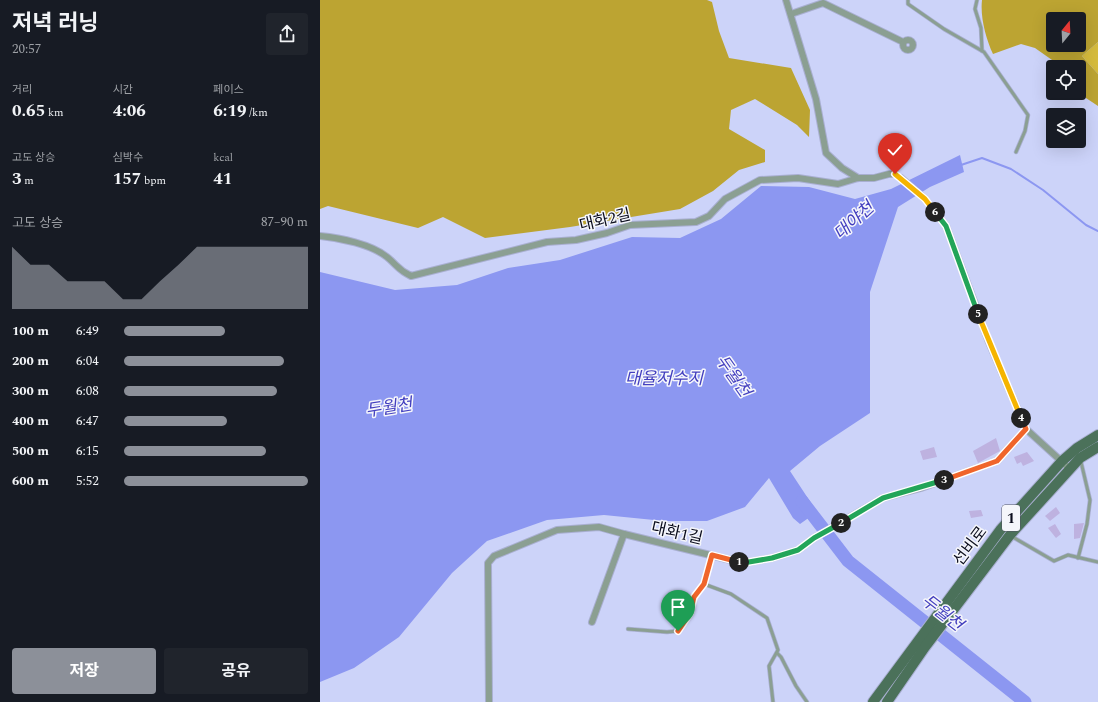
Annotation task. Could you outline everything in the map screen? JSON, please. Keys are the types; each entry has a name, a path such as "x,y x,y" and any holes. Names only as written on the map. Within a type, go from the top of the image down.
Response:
{"main road":[{"name":"선비로","path":"942,617 1001,529 1062,461 1077,448 1098,435"},
{"name":"선비로","path":"942,617 1010,535 1080,458 1098,447"},
{"name":"1","path":"873,702 922,644 942,617"},
{"name":"1","path":"887,702 922,644"}],"street":[{"path":"786,0 816,99 826,153 842,168 858,178"},
{"path":"791,14 823,4 904,42"},
{"name":"대화2길","path":"320,236 342,238 387,256 399,270 412,276 547,242 576,240 607,233 630,225 696,222 709,216 725,199 760,180 798,178 838,184 858,178 874,178 889,174 898,176 925,199 946,226 989,342 1026,429"},
{"path":"1026,429 1070,469"},
{"name":"대화1길","path":"489,702 488,563 494,556 557,530 599,527 743,563 765,559 798,550 814,538 883,498 921,488 997,461 1026,429"},
{"path":"592,622 624,534"}],"lane":[{"path":"908,0 908,4 917,11 982,51 1028,116 1026,131 1016,152"},
{"path":"977,0 975,9 981,28 982,51"},
{"path":"1078,558 1087,524 1090,500 1080,458"},
{"name":"선비로","path":"1010,535 1054,561 1068,555 1098,562"},
{"path":"628,628 667,632 678,631 690,613 694,597 704,584 712,555"},
{"path":"704,584 731,594 767,618 778,650 769,666 773,702"},
{"path":"777,653 781,657 796,686 807,702"}],"shaded area":[{"path":"320,0 707,0 712,2 719,31 729,58 791,68 810,110 809,137 797,125 755,99 731,110 729,129 765,150 765,162 739,170 713,191 680,209 570,227 485,238 443,217 418,228 328,206 320,209"},
{"path":"982,0 1098,0 1098,42 1082,56 1086,60 1052,60 1035,48 1021,44 993,54 984,28"},
{"path":"1098,42 1098,74 1086,60 1082,56"},
{"path":"1086,60 1098,74 1098,106 1086,98"}],"water":[{"name":"대율저수지","path":"960,155 964,172 930,187 898,207 870,292 870,413 820,446 790,471 817,512 800,524 793,518 769,478 745,507 707,521 664,521 604,515 547,520 487,541 452,573 399,637 354,668 320,682 320,272 395,290 457,285 508,268 560,260 632,237 680,238 721,219 761,186 809,187 855,199 891,189"}],"building":[{"path":"996,438 1000,451 978,463 973,451"},
{"path":"934,447 937,457 923,460 920,451"},
{"path":"1027,452 1034,461 1023,466 1021,462 1017,464 1014,457"},
{"path":"1056,507 1060,513 1050,521 1045,516"},
{"path":"981,510 983,516 971,518 969,511"},
{"path":"1084,523 1080,538 1074,539 1074,524"},
{"path":"1055,524 1061,534 1056,538 1048,528"}],"waterway":[{"name":"대야천","path":"961,165 982,158 1011,169 1043,190 1086,225 1098,231"},
{"name":"두월천","path":"802,501 848,561 1025,702"}],"route":[{"path":"678,631 690,613 694,597 704,584 712,555 743,563 772,558 798,550 814,538 883,498 921,488 997,461 1026,429 989,342 946,226 925,199 895,174"}]}
